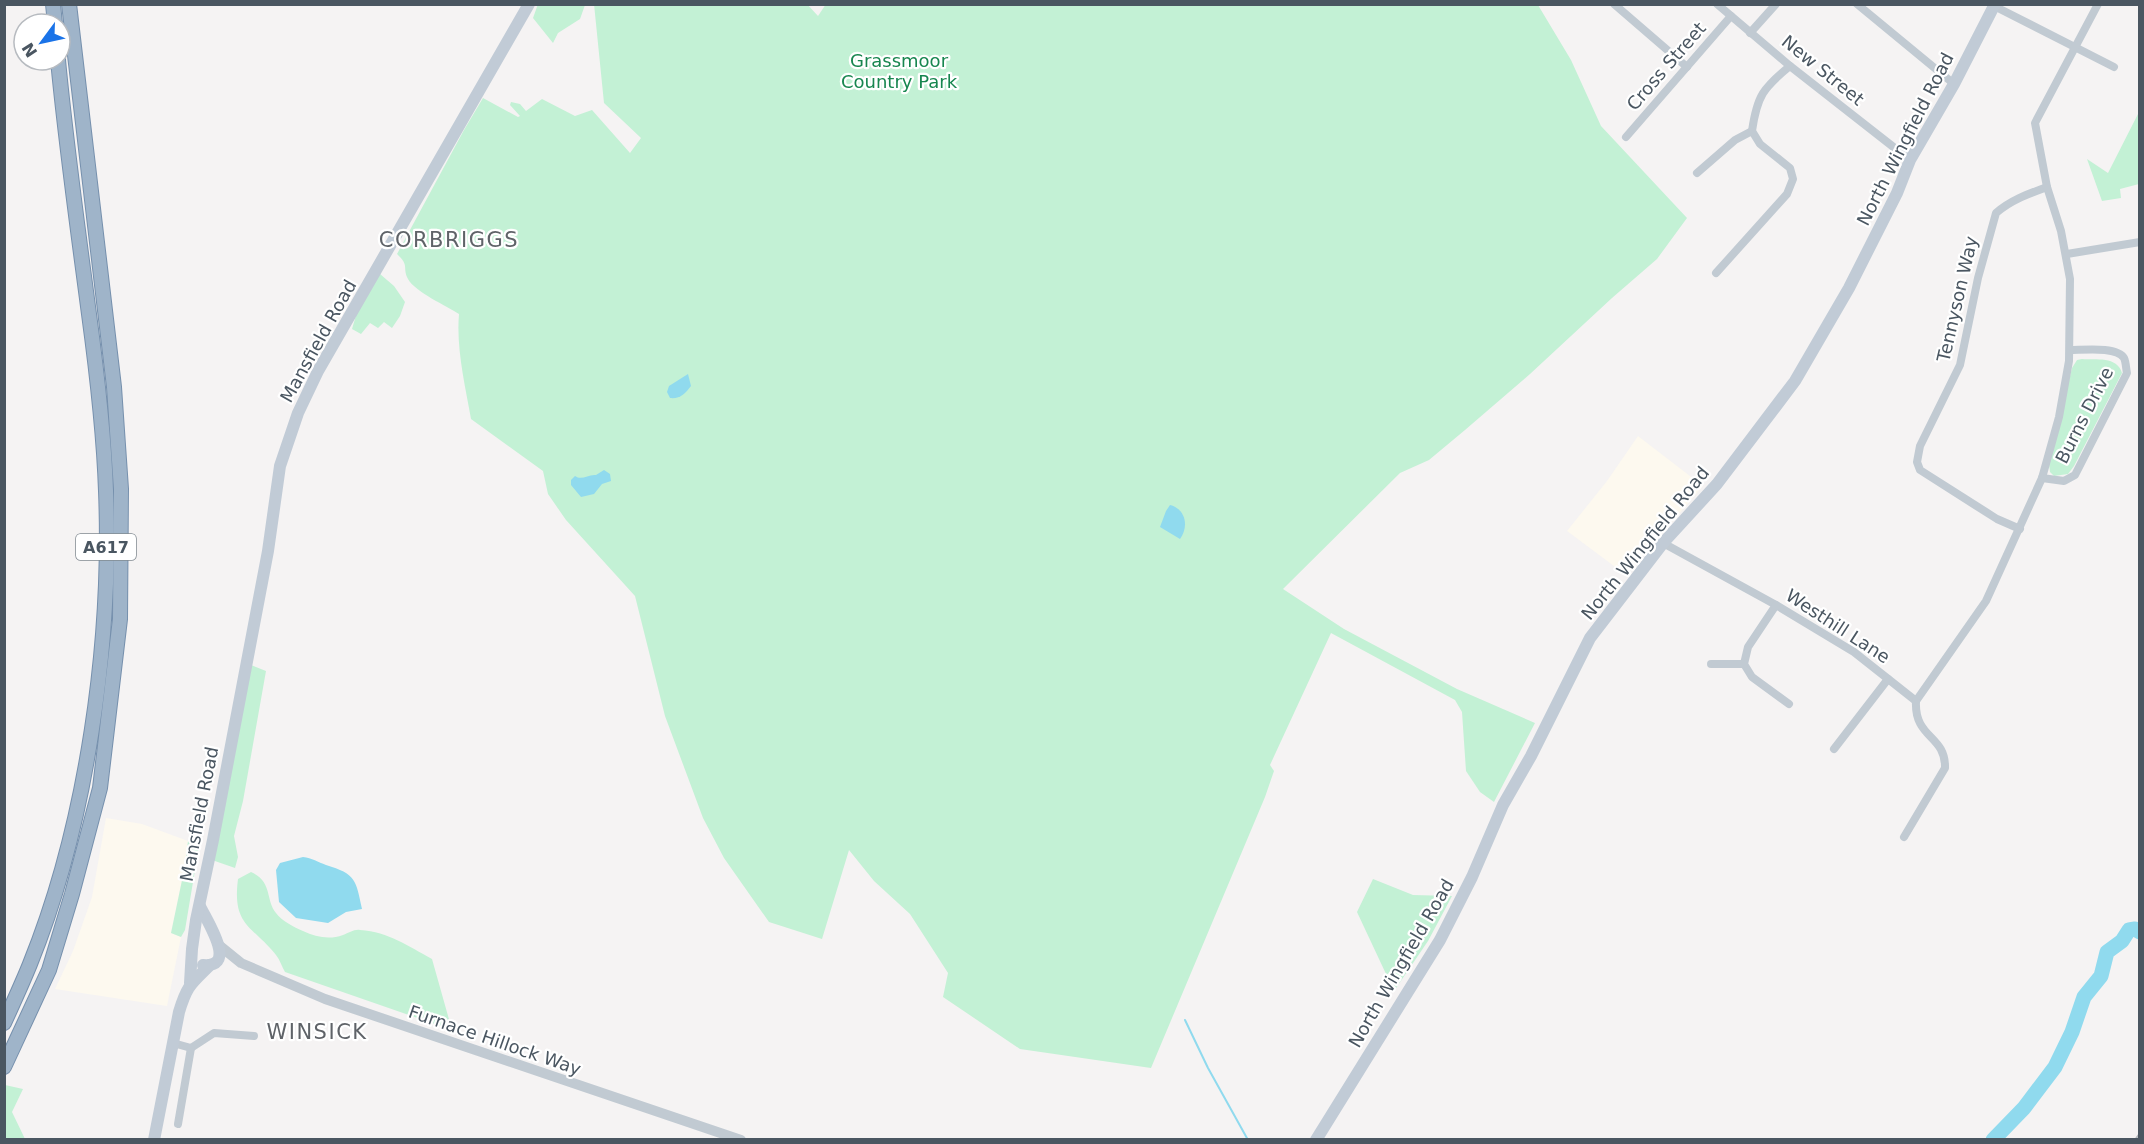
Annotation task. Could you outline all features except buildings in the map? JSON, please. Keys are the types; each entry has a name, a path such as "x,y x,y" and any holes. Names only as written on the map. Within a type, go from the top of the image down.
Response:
{"highway":[{"name":"A617","path":"4,1067 49,970 96,804 100,788 120,619 121,489 114,387 69,4"},
{"path":"76,63 80,29 78,4"},
{"name":"A617","path":"4,1023 31,963 55,890 79,799 102,650 106,588 106,492 100,403 59,72"}],"main road":[{"name":"Mansfield Road","path":"154,1140 179,1012 190,983 195,920 200,906 268,551 280,466 294,423 318,371 529,4"},
{"name":"North Wingfield Road","path":"1316,1140 1440,940 1472,877 1503,805 1531,756 1590,638 1663,543 1717,484 1795,381 1849,288 1897,193 1910,160 1954,84 1995,5"},
{"name":"Mansfield Road","path":"200,906 217,942"},
{"path":"203,936 217,942 219,957 213,964 200,964 193,949 203,936"},
{"name":"Mansfield Road","path":"190,983 213,964"}],"street":[{"path":"1614,4 1687,67"},
{"name":"New Street","path":"1717,4 1790,66 1910,160"},
{"path":"1750,33 1776,4"},
{"path":"1857,4 1954,84"},
{"path":"1904,837 1945,768 1946,756 1921,727 1915,715 1916,701 1986,601 2042,478 2059,417 2070,350 2070,279 2067,254 2047,188 2035,123 2098,4"},
{"path":"1995,5 2114,67"},
{"name":"Cross Street","path":"1626,137 1731,16"},
{"path":"1716,273 1787,194 1793,179 1790,168 1760,144 1752,131 1756,106 1768,84 1790,66"},
{"path":"1697,173 1734,140 1752,131"},
{"name":"Tennyson Way","path":"2019,529 1997,519 1920,470 1917,462 1920,446 1960,366 1978,279 1996,213 2023,196 2047,188"},
{"path":"2067,254 2139,242"},
{"name":"Burns Drive","path":"2042,478 2064,481 2075,475 2127,373 2124,359 2118,352 2070,350"},
{"name":"Westhill Lane","path":"1663,543 1776,605 1854,652 1916,701"},
{"path":"1776,605 1748,647 1744,664 1752,677 1789,704"},
{"path":"1711,664 1744,664"},
{"path":"1834,748 1888,679"},
{"name":"Furnace Hillock Way","path":"217,942 241,963 325,999 741,1140"},
{"name":"Furnace Hillock Way","path":"213,964 241,963"},
{"path":"178,1124 191,1048 214,1033 254,1036"},
{"path":"173,1043 191,1048"}],"shaded area":[{"path":"1638,436 1703,486 1626,575 1567,531 1607,481"},
{"path":"106,818 142,824 188,841 171,933 181,937 167,1006 55,989 73,951 92,897"}],"green space":[{"path":"538,4 585,5 580,19 558,33 553,43 533,18"},
{"name":"Grassmoor Country Park","path":"594,4 807,4 818,16 826,4 1538,5 1571,60 1601,126 1687,218 1657,259 1530,374 1429,460 1400,473 1283,589 1344,629 1457,689 1535,723 1494,802 1480,792 1466,771 1462,712 1455,700 1331,633 1270,765 1274,771 1265,797 1151,1068 1020,1049 943,997 948,973 910,914 874,881 849,850 822,939 769,922 724,858 703,818 665,716 635,596 566,520 548,494 543,471 471,419 460,353 459,314 424,294 412,284 406,275 405,264 397,254 483,98 518,117 520,116 510,105 511,102 520,104 526,111 542,99 575,116 592,110 630,153 641,138 604,103"},
{"path":"2139,112 2139,184 2120,189 2121,198 2102,201 2087,159 2108,173"},
{"path":"380,274 394,286 405,302 392,328 384,322 378,328 370,323 361,334 352,329 357,312"},
{"path":"2077,360 2111,361 2122,373 2074,466 2068,474 2054,476 2050,472 2049,464 2072,368"},
{"path":"251,665 266,671 243,801 234,836 238,857 235,868 212,860"},
{"path":"188,841 199,846 185,930 181,937 171,933"},
{"path":"251,872 263,881 276,913 300,929 328,938 356,930 370,931 398,940 432,959 452,1030 285,972 276,955 241,916 237,895 238,879"},
{"path":"1373,879 1413,895 1452,896 1428,941 1394,991 1357,912"},
{"path":"5,1085 23,1089 12,1112 25,1139 5,1139"}],"water":[{"path":"688,374 691,386 677,398 670,398 667,392 669,386"},
{"path":"604,470 610,474 611,481 602,484 594,494 581,497 571,485 571,480 575,476 580,478 596,475"},
{"path":"1170,505 1183,514 1185,524 1180,539 1160,527"},
{"path":"303,857 349,875 356,885 362,909 346,912 328,923 296,918 279,902 276,870 280,863"}],"waterway":[{"path":"1993,1140 2024,1108 2055,1067 2072,1032 2084,997 2101,976 2107,952 2122,941 2129,930 2135,929 2140,932"},
{"path":"1185,1020 1208,1068 1248,1140"}],"railway":[{"path":"2135,1140 2140,1133"}],"district":[{"name":"CORBRIGGS","path":"449,240"},
{"name":"WINSICK","path":"317,1032"}]}
